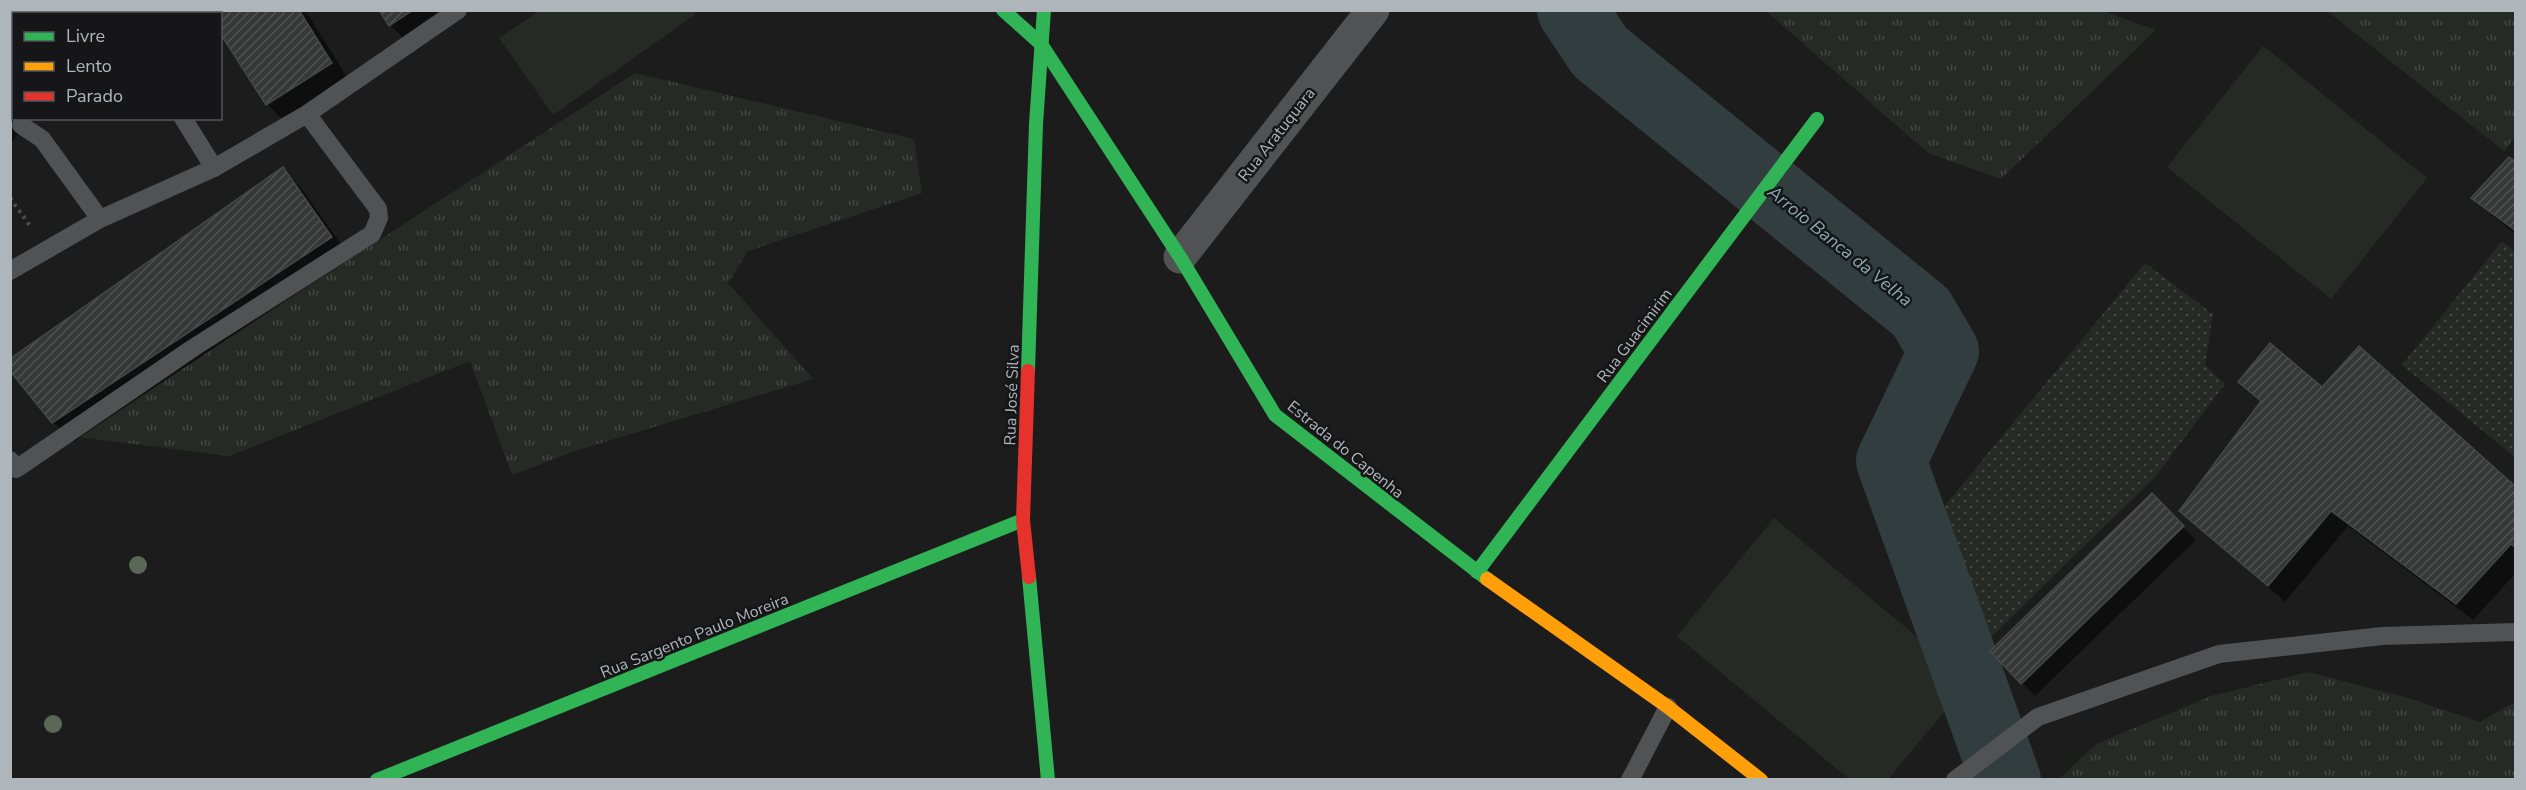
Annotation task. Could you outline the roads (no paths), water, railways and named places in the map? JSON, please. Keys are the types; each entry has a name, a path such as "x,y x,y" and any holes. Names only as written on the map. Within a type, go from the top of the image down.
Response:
{"street":[{"name":"Estrada do Capenha","path":"1003,10 1041,44 1180,257 1275,415 1477,572 1668,707 1761,780"},
{"name":"Rua José Silva","path":"1044,10 1023,520 1048,780"},
{"name":"Rua Aratuquara","path":"1180,257 1373,10"},
{"name":"Rua Guacimirim","path":"1477,572 1817,119"},
{"name":"Rua Sargento Paulo Moreira","path":"376,780 1023,520"}],"lane":[{"path":"10,271 100,219 214,168 308,114 458,10"},
{"path":"12,467 372,234 380,218 378,209 308,114"},
{"path":"184,120 214,168"},
{"path":"21,125 42,139 100,219"},
{"path":"1955,780 2038,717 2218,654 2382,636 2516,632"},
{"path":"1630,780 1668,707"}],"waterway":[{"name":"Arroio Banca da Velha","path":"1572,10 1600,52 1921,312 1944,351 1891,461 2006,780"}]}
